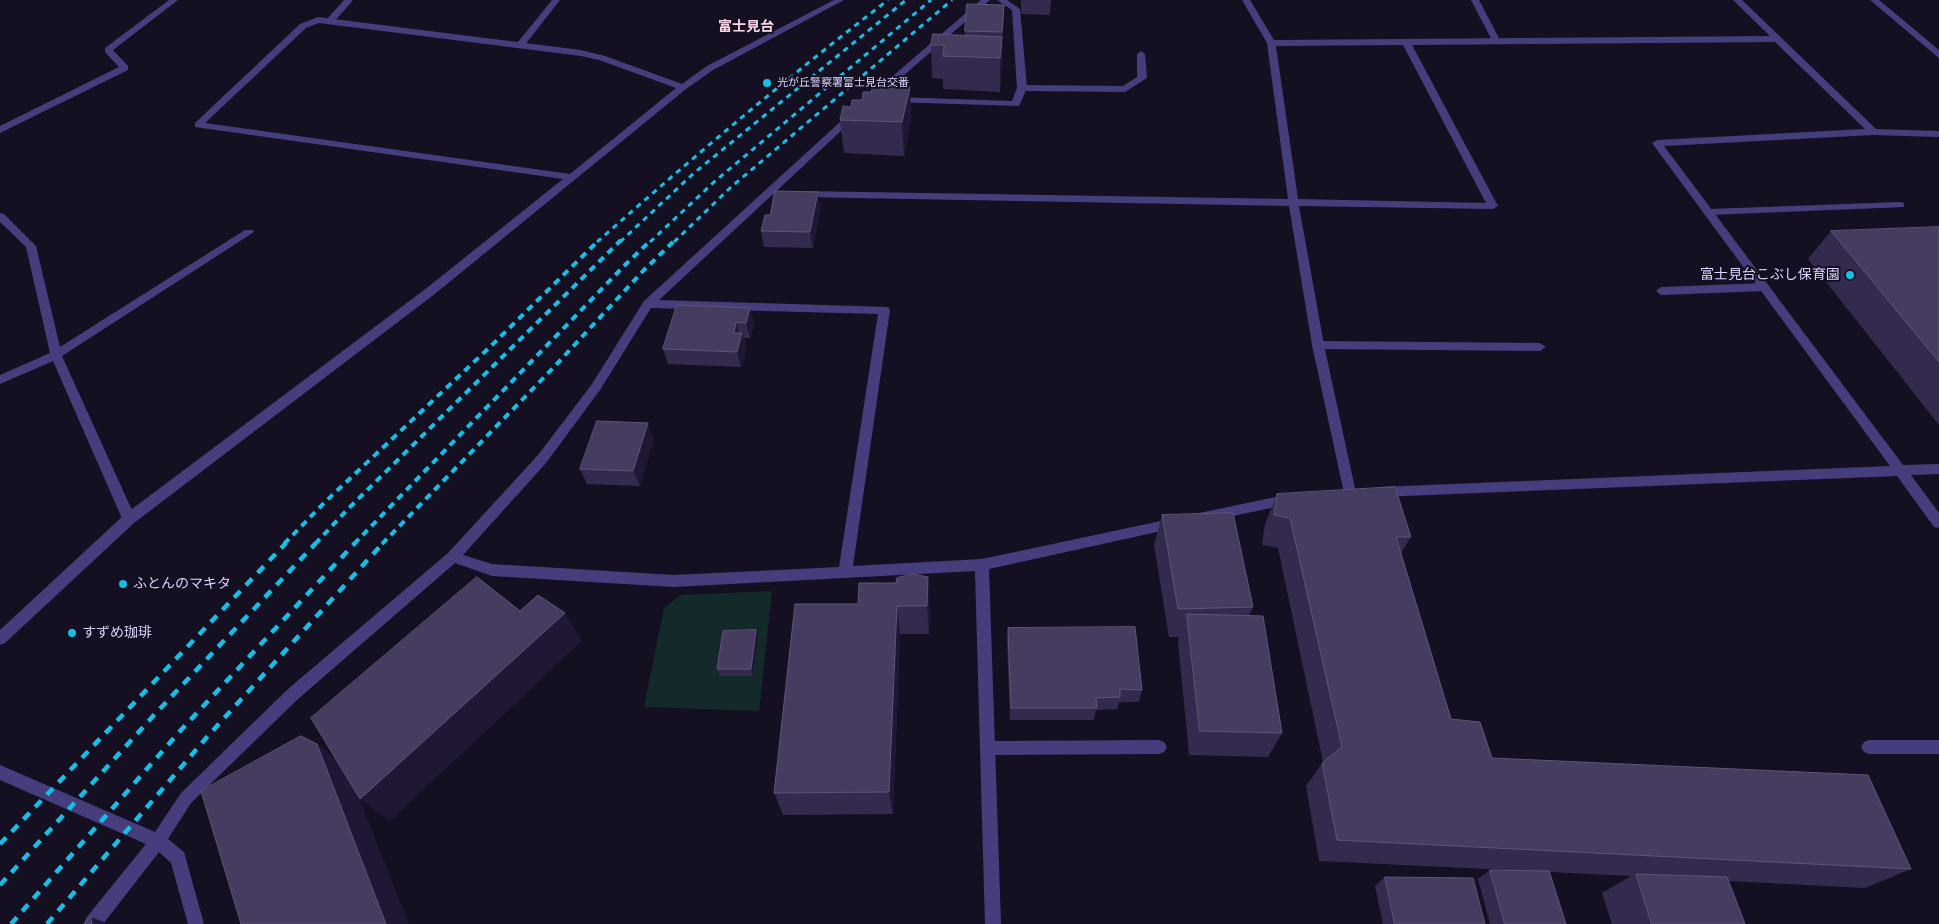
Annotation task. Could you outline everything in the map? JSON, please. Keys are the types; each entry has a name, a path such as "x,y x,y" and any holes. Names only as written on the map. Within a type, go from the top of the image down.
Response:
{"street":[{"path":"0,130 125,68 108,50 174,0"},
{"path":"331,20 349,0"},
{"path":"521,44 556,0"},
{"path":"0,639 129,520 432,290 571,176 683,88 710,68 840,0"},
{"path":"92,924 158,841 186,798 286,700 452,556 542,458 596,387 648,304 834,130 986,0"},
{"path":"878,94 898,101 1016,104 1022,88 1016,9 1001,0"},
{"path":"1246,0 1271,43 1293,202 1318,345 1360,492"},
{"path":"1475,0 1497,42"},
{"path":"1738,0 1873,132"},
{"path":"1874,0 1939,55"},
{"path":"571,176 198,125 302,26 318,20 331,20 521,44 602,58 683,88"},
{"path":"1271,43 1778,39"},
{"path":"767,194 1492,206 1407,43"},
{"path":"1022,88 1125,89 1142,78 1140,54"},
{"path":"1939,134 1873,132 1657,143 1939,523"},
{"path":"1709,212 1900,204"},
{"path":"0,216 31,246 56,355 129,520"},
{"path":"0,380 56,355 249,232"},
{"path":"1661,291 1765,287"},
{"path":"648,304 884,310 845,572"},
{"path":"1318,345 1540,347"},
{"path":"1332,494 1939,469"},
{"path":"452,556 492,570 674,581 982,565 1288,499 1305,497"},
{"path":"982,565 993,924"},
{"path":"1869,747 1939,747"},
{"path":"989,748 1159,748"},
{"path":"0,772 158,841 178,858 196,924"}],"green space":[{"path":"772,591 759,711 644,707 664,608 681,595"}],"building":[{"path":"967,4 1004,5 1002,32 965,31"},
{"path":"933,34 1002,37 1000,58 943,56 944,45 931,45"},
{"path":"873,85 910,87 902,122 840,120 843,106 851,107 852,100 862,100 863,92 871,92"},
{"path":"775,191 818,192 810,232 761,231 765,215 770,215"},
{"path":"1939,227 1939,362 1831,231"},
{"path":"677,305 750,308 746,323 736,322 734,333 742,333 737,352 663,349"},
{"path":"597,421 648,423 633,471 580,469"},
{"path":"1395,487 1411,537 1396,537 1451,719 1480,722 1492,758 1868,775 1911,869 1337,840 1322,763 1342,747 1290,518 1274,515 1277,494"},
{"path":"1233,513 1253,607 1178,609 1162,515"},
{"path":"913,574 928,577 927,606 897,606 889,792 774,793 795,604 858,604 859,583 896,583 897,578"},
{"path":"477,577 520,611 538,595 565,613 360,799 311,718"},
{"path":"1187,614 1263,616 1282,733 1200,731"},
{"path":"1135,627 1142,690 1120,689 1120,697 1096,698 1097,708 1011,708 1008,628"},
{"path":"756,630 751,669 717,669 723,631"},
{"path":"301,736 317,744 386,924 241,924 201,791"},
{"path":"1490,870 1549,871 1566,924 1505,924"},
{"path":"1636,874 1727,877 1745,924 1652,924"},
{"path":"1385,877 1473,878 1485,924 1395,924"},
{"path":"91,917 92,924 84,924"}],"railway":[{"path":"597,242 741,118 888,0"},
{"path":"620,242 694,173 906,0"},
{"path":"650,242 714,182 931,0"},
{"path":"674,242 730,188 952,0"},
{"path":"284,544 325,502 492,345 599,240"},
{"path":"315,544 347,510 621,240"},
{"path":"354,544 651,240"},
{"path":"382,544 554,367 643,271 675,240"},
{"path":"0,844 286,543"},
{"path":"0,885 155,714 316,543"},
{"path":"11,924 181,730 355,543"},
{"path":"47,924 207,737 383,543"}],"place":[{"name":"光が丘警察署富士見台交番","path":"767,83"},
{"name":"富士見台こぶし保育園","path":"1850,275"},
{"name":"ふとんのマキタ","path":"123,584"},
{"name":"すずめ珈琲","path":"72,633"}],"district":[{"name":"富士見台","path":"746,27"}]}
